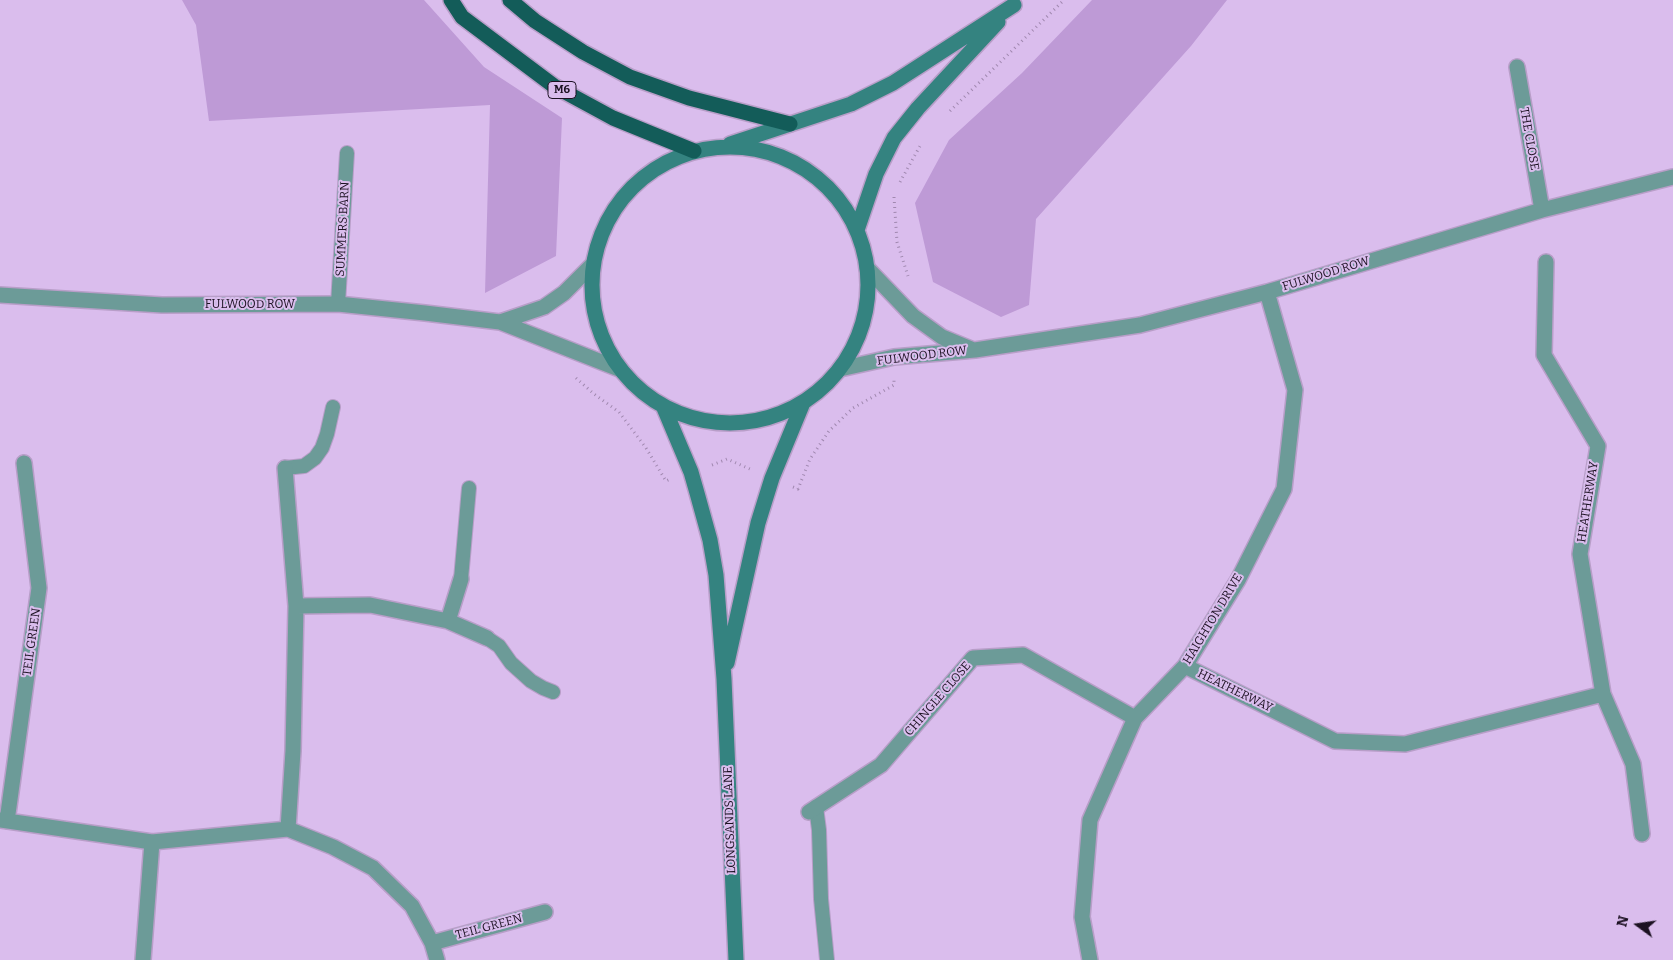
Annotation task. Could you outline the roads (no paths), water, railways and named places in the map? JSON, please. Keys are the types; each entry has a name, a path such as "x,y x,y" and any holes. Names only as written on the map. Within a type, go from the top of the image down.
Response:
{"highway":[{"name":"M6","path":"450,0 462,16 554,86 613,118 694,151"},
{"path":"510,0 535,21 583,52 630,77 689,98 790,124"}],"main road":[{"path":"724,146 766,151 804,168 828,188 843,207 857,230 868,268 867,304 858,338 840,369 823,388 803,403 770,418 735,424 717,424 698,420 664,408 640,391 619,369 601,336 592,300 593,264 605,226 626,192 657,167 694,151 724,146 851,104 893,83 1016,2"},
{"path":"857,230 876,174 894,138 918,108 1016,2"},
{"path":"724,680 758,523 772,478 803,403"},
{"path":"664,408 691,472 710,540 716,576 724,680"},
{"name":"LONGSANDS LANE","path":"724,680 736,960"}],"street":[{"name":"THE CLOSE","path":"1517,67 1542,210"},
{"name":"FULWOOD ROW","path":"840,369 894,357 975,350 1140,325 1267,292 1542,210 1673,177"},
{"name":"HEATHERWAY","path":"1546,262 1544,354 1598,446 1580,554 1603,694 1632,764 1642,834"},
{"name":"FULWOOD ROW","path":"500,322 544,307 564,293 593,264"},
{"name":"FULWOOD ROW","path":"868,268 913,316 942,337 975,350"},
{"name":"HAIGHTON DRIVE","path":"1090,960 1082,917 1090,820 1135,718 1185,666 1238,580 1284,489 1295,390 1267,292"},
{"name":"FULWOOD ROW","path":"0,295 162,305 338,304 500,322 619,369"},
{"name":"TEIL GREEN","path":"24,464 39,588 4,821 152,842 288,829 333,847 373,868 412,906 432,943 437,960"},
{"path":"285,468 296,606 293,751 288,829"},
{"path":"448,621 461,579"},
{"path":"296,606 370,605 448,621 487,638"},
{"name":"CHINGLE CLOSE","path":"812,809 880,765 974,658 1023,655 1135,718"},
{"name":"HEATHERWAY","path":"1185,666 1335,740 1405,744 1603,694"},
{"path":"143,960 152,842"},
{"name":"TEIL GREEN","path":"432,943 545,912"}],"lane":[{"name":"SUMMERS BARN","path":"338,304 347,153"},
{"path":"285,468 304,466 315,458 322,448 327,434 333,407"},
{"path":"461,579 469,488"},
{"path":"487,638 499,646 511,663 531,681 553,692"},
{"path":"812,809 819,830 821,900 827,960"}]}
